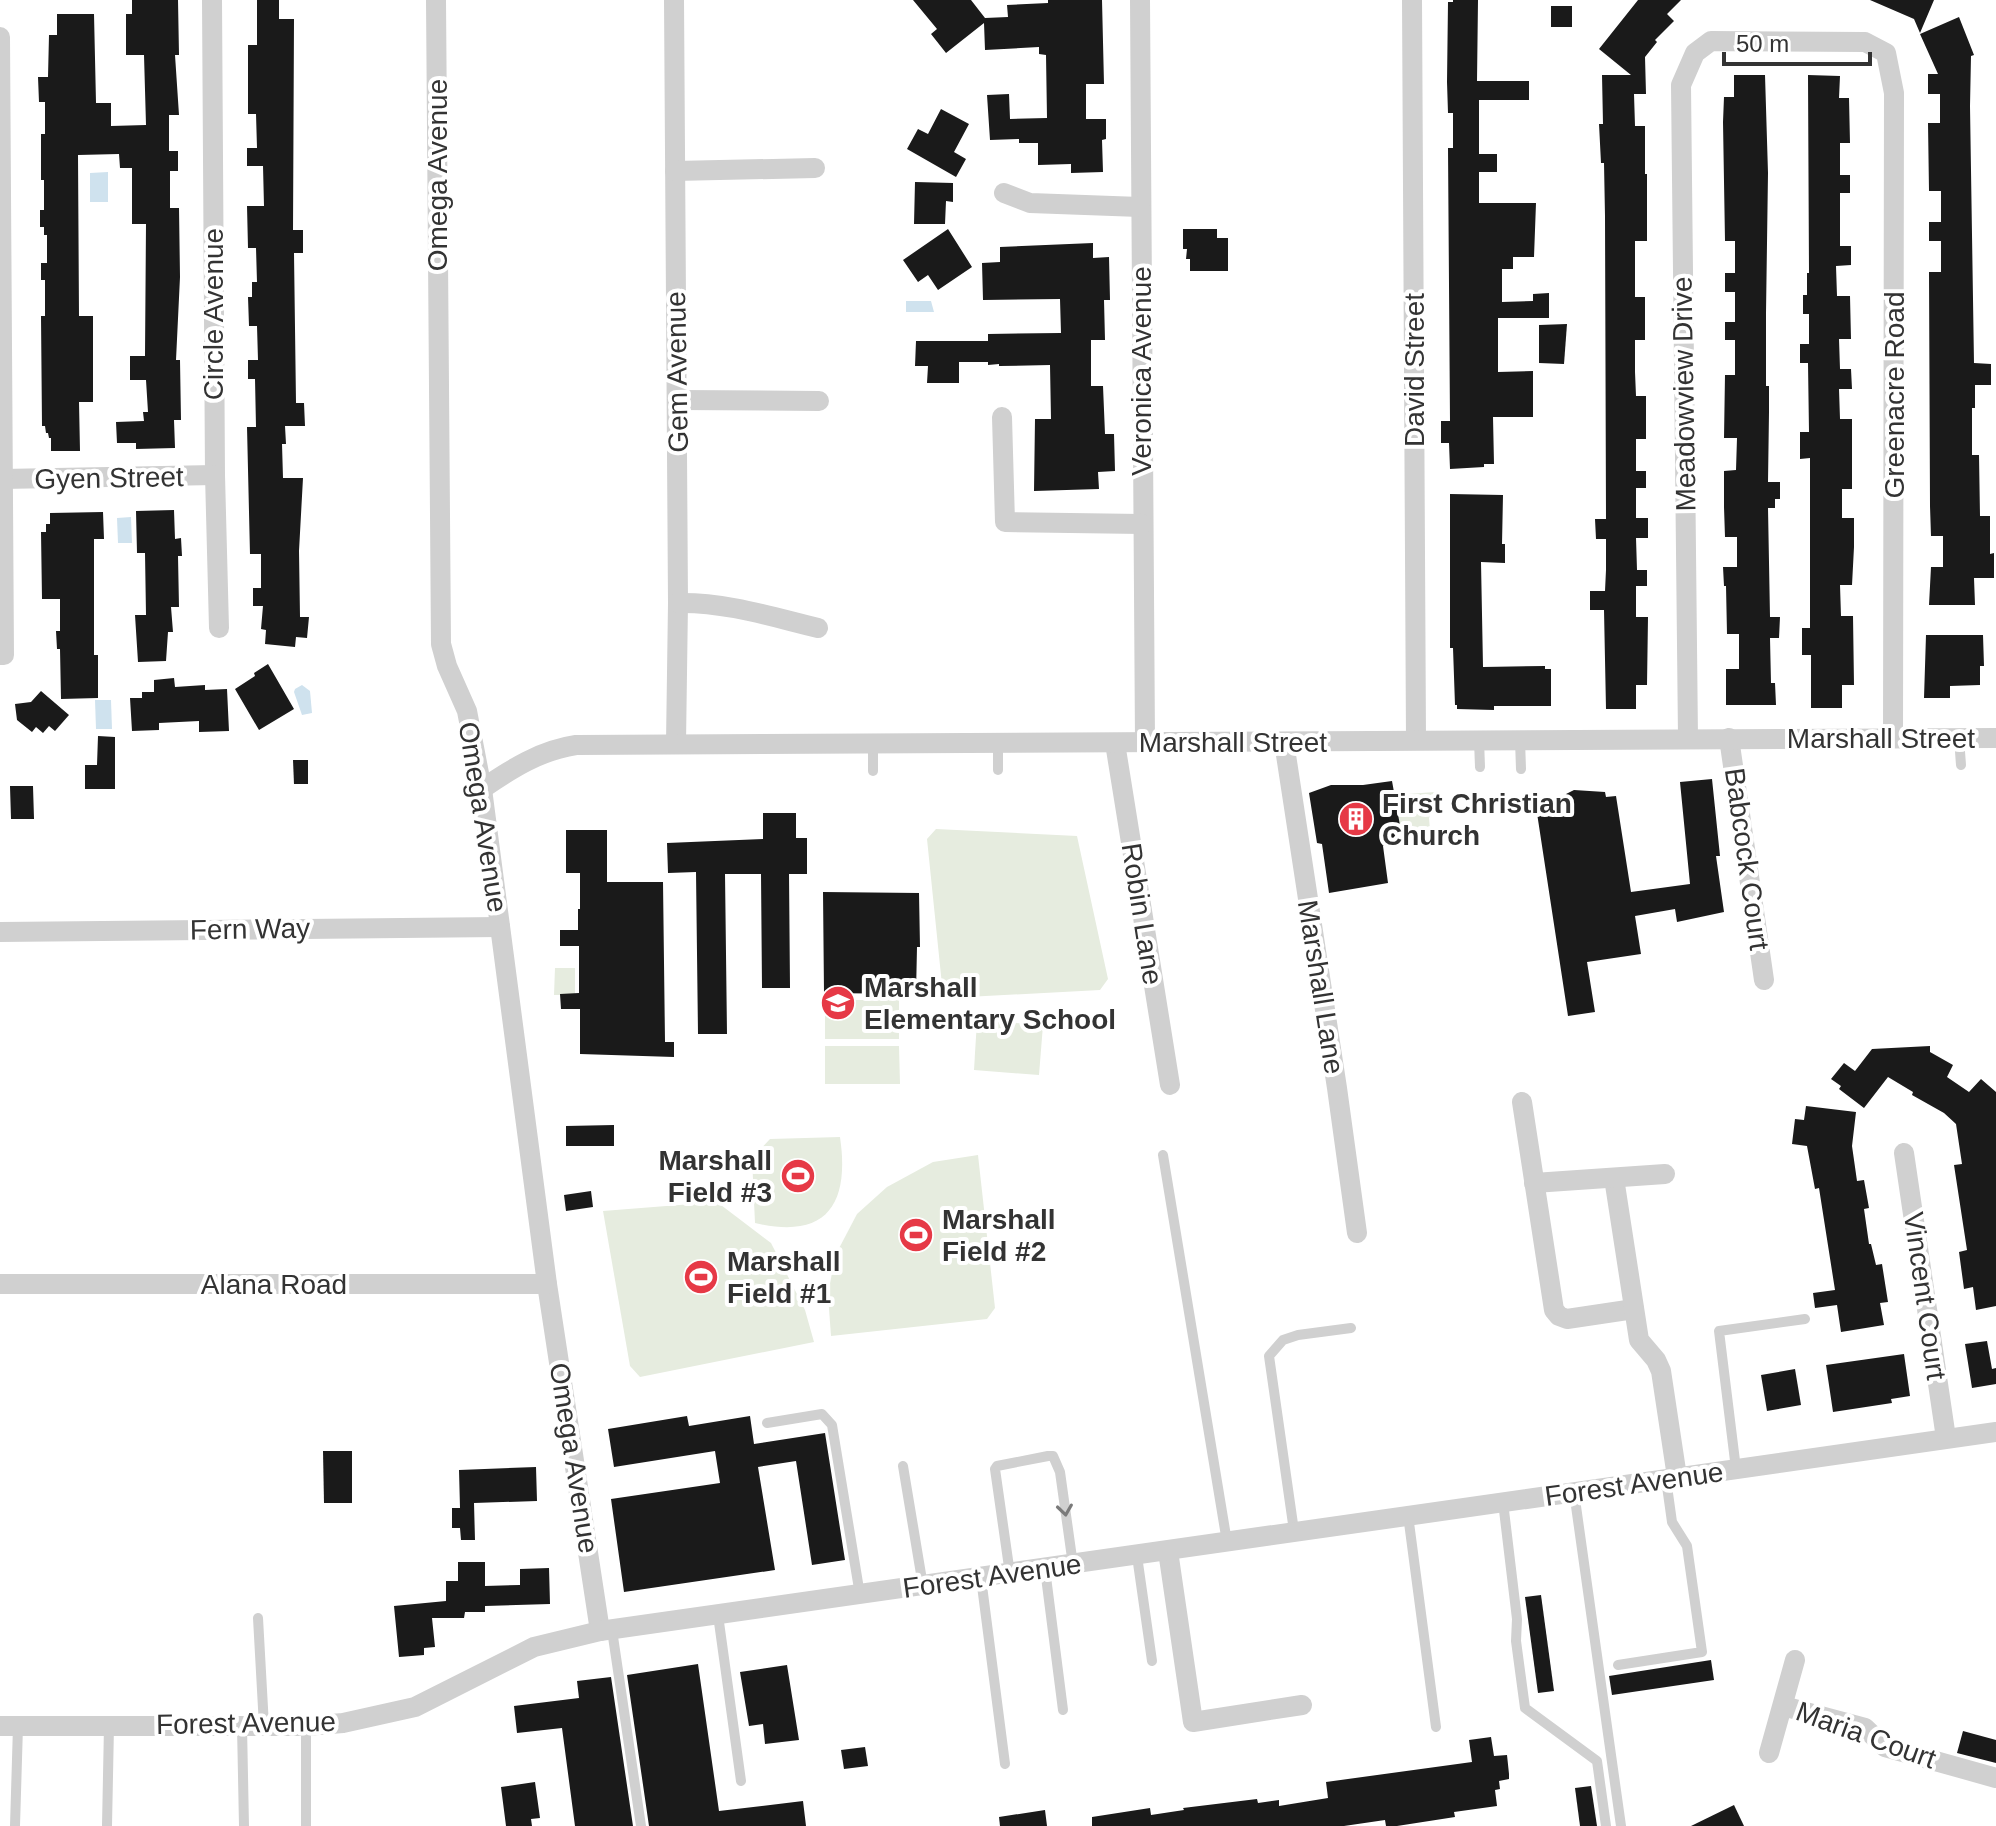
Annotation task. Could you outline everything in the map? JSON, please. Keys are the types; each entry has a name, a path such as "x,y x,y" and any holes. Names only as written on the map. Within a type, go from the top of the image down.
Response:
{"street":[{"name":"Circle Avenue","path":"212,0 219,628"},
{"name":"Omega Avenue","path":"436,0 441,644 443,656 467,711 482,789 547,1284 606,1630"},
{"name":"Gem Avenue","path":"674,0 676,743"},
{"name":"Veronica Avenue","path":"1140,0 1145,741"},
{"name":"David Street","path":"1412,0 1416,740"},
{"path":"0,37 2,655"},
{"name":"Meadowview Drive","path":"1688,738 1681,85 1695,53 1711,41 1865,42 1886,53"},
{"name":"Greenacre Road","path":"1886,53 1894,93 1893,738"},
{"path":"675,171 815,168"},
{"path":"1004,193 1030,203 1140,207"},
{"path":"677,400 819,401"},
{"path":"1002,417 1005,522 1142,524"},
{"name":"Gyen Street","path":"2,479 215,475"},
{"path":"678,603 728,607 818,628"},
{"name":"Babcock Court","path":"1729,738 1764,980"},
{"name":"Marshall Street","path":"482,789 513,768 566,746 1996,738"},
{"name":"Marshall Lane","path":"1284,742 1357,1233"},
{"name":"Robin Lane","path":"1115,743 1170,1085"},
{"name":"Fern Way","path":"0,932 500,927"},
{"path":"1522,1102 1556,1314 1567,1319 1634,1309"},
{"name":"Vincent Court","path":"1904,1153 1946,1438"},
{"path":"1534,1183 1665,1174"},
{"path":"1614,1178 1639,1340 1661,1371 1671,1478"},
{"name":"Alana Road","path":"0,1284 547,1284"},
{"name":"Forest Avenue","path":"9,1726 306,1726 343,1723 415,1707 534,1647 606,1630 1996,1432"},
{"path":"1168,1551 1193,1722 1302,1705"},
{"name":"Maria Court","path":"1769,1753 1795,1660"},
{"name":"Maria Court","path":"1783,1706 1865,1728 1885,1747 1996,1778"}],"lane":[{"path":"1959,738 1961,765"},
{"path":"1479,740 1480,767"},
{"path":"1520,740 1521,769"},
{"path":"998,743 998,770"},
{"path":"873,744 873,771"},
{"path":"1163,1155 1227,1542"},
{"path":"1736,1469 1719,1331 1805,1319"},
{"path":"1294,1531 1269,1356 1283,1340 1351,1328"},
{"path":"767,1423 822,1414 832,1425 860,1595"},
{"path":"1010,1574 997,1466 1053,1456 1060,1472 1073,1565"},
{"path":"903,1466 923,1586"},
{"path":"1618,1665 1702,1652 1687,1546 1672,1522 1671,1478"},
{"path":"1574,1492 1621,1826"},
{"path":"1503,1502 1525,1708 1597,1761 1606,1826"},
{"path":"1408,1515 1436,1727"},
{"path":"1137,1556 1152,1661"},
{"path":"1045,1569 1063,1710"},
{"path":"981,1578 1005,1764"},
{"path":"718,1615 741,1781"},
{"path":"258,1618 264,1726"},
{"path":"606,1630 641,1826"},
{"path":"9,1726 15,1826"},
{"path":"107,1826 109,1726"},
{"path":"242,1726 244,1826"},
{"path":"306,1726 306,1826"}],"shaded area":[{"path":"1435,792 1436,803 1429,818 1431,842 1403,842 1394,795"},
{"path":"936,829 1077,836 1108,979 1100,990 967,997 965,984 942,985 927,839"},
{"path":"555,968 575,968 575,995 554,995"},
{"path":"825,1000 899,1000 899,1039 825,1039"},
{"path":"977,1020 1043,1025 1039,1075 974,1070"},
{"path":"825,1046 899,1046 900,1084 825,1084"},
{"name":"Marshall Field #3","path":"840,1137 841,1182 828,1212 816,1221 800,1226 755,1223 752,1158 770,1139"},
{"name":"Marshall Field #2","path":"978,1155 995,1308 987,1319 831,1336 828,1295 835,1256 857,1214 887,1187 933,1162"},
{"name":"Marshall Field #1","path":"717,1202 771,1243 805,1310 814,1342 640,1377 630,1366 603,1211"}],"water":[{"path":"108,172 108,202 90,202 90,173"},
{"path":"906,301 931,301 934,312 906,312"},
{"path":"131,517 132,543 118,543 117,518"},
{"path":"302,685 310,691 312,713 302,715 294,692"},
{"path":"95,700 111,700 112,729 96,729"}],"building":[{"path":"132,0 178,0 179,55 175,55 179,115 169,115 169,151 178,151 178,171 170,171 170,208 179,208 176,360 180,360 181,420 174,420 175,448 136,449 136,443 117,443 116,422 144,421 143,412 148,412 146,380 130,380 130,356 145,356 146,224 132,224 132,168 120,168 119,154 78,155 79,316 93,316 93,402 79,402 80,451 51,451 51,438 42,426 41,316 45,316 45,280 41,280 41,263 47,263 47,235 44,235 44,227 40,227 40,210 44,210 41,134 45,134 45,102 39,102 38,77 48,77 49,35 57,35 57,14 94,14 96,103 111,103 111,126 146,125 144,55 126,55 126,14 132,14"},
{"path":"257,0 279,0 279,19 294,19 293,230 303,230 303,253 294,253 296,403 304,403 305,426 285,426 286,444 282,444 283,478 303,478 299,551 300,617 309,617 307,638 296,637 295,647 265,644 266,630 261,629 263,606 253,606 253,588 261,588 261,554 250,554 247,427 256,427 255,379 248,379 248,360 258,360 257,326 249,326 248,297 252,297 252,282 257,282 256,248 248,248 247,206 264,206 263,166 247,166 247,148 257,148 256,114 248,114 248,45 257,45"},
{"path":"913,0 971,0 985,18 1008,17 1007,5 1048,3 1048,0 1102,0 1104,84 1086,84 1086,119 1106,119 1106,139 1102,140 1103,172 1071,173 1071,164 1038,165 1038,143 1019,143 1019,139 990,140 987,95 1009,94 1010,119 1047,118 1046,55 1039,54 1039,47 985,50 984,23 946,53 931,34 937,29"},
{"path":"1478,0 1477,81 1529,81 1529,100 1479,100 1479,154 1497,154 1497,172 1479,172 1479,203 1536,203 1534,257 1513,257 1513,269 1502,269 1502,302 1533,301 1533,294 1549,293 1549,318 1498,318 1498,372 1533,371 1533,417 1493,417 1494,464 1450,469 1449,443 1441,443 1441,421 1450,421 1448,148 1453,148 1453,113 1448,113 1447,82 1448,2"},
{"path":"1638,0 1681,0 1667,14 1674,21 1655,40 1657,42 1645,57 1646,94 1634,94 1635,126 1645,126 1647,174 1647,241 1635,241 1635,297 1645,297 1645,340 1635,340 1635,372 1636,396 1646,396 1646,439 1636,439 1636,471 1646,471 1646,488 1636,488 1636,518 1648,518 1648,538 1636,538 1637,570 1647,570 1647,586 1636,586 1636,617 1648,617 1647,685 1636,685 1636,709 1606,709 1604,610 1590,610 1590,591 1605,591 1606,570 1606,539 1596,539 1595,519 1606,519 1605,216 1604,163 1601,163 1599,124 1603,124 1602,75 1631,75 1599,49"},
{"path":"1870,0 1934,0 1920,33 1914,19"},
{"path":"1551,6 1572,6 1572,27 1551,27"},
{"path":"1959,17 1974,55 1971,56 1970,106 1974,363 1991,364 1991,385 1975,385 1972,455 1979,455 1980,516 1990,516 1990,554 1994,553 1994,578 1974,578 1975,605 1929,605 1931,567 1943,567 1943,536 1931,536 1930,506 1929,272 1941,272 1941,241 1929,241 1929,222 1941,222 1941,191 1929,191 1928,123 1940,123 1940,94 1928,94 1928,74 1938,74 1920,34"},
{"path":"1734,75 1765,75 1768,482 1780,482 1780,499 1775,499 1775,508 1768,508 1770,617 1780,617 1779,638 1770,638 1771,683 1775,683 1776,705 1726,705 1726,669 1739,669 1739,634 1727,634 1723,567 1737,567 1737,537 1725,537 1724,507 1724,471 1736,470 1737,438 1724,438 1725,375 1735,375 1735,340 1725,340 1725,322 1735,322 1735,292 1725,292 1725,273 1735,273 1735,241 1725,241 1723,122 1724,97 1734,97"},
{"path":"1808,75 1840,76 1839,98 1849,98 1850,143 1840,143 1840,175 1850,175 1850,193 1840,193 1840,246 1851,246 1851,265 1836,266 1837,296 1850,296 1851,339 1839,339 1840,369 1851,369 1852,389 1839,389 1840,419 1852,419 1852,489 1842,489 1842,518 1854,518 1854,547 1852,585 1840,585 1841,616 1853,616 1854,685 1842,685 1842,708 1811,708 1811,655 1802,655 1802,628 1810,628 1810,458 1800,459 1800,432 1809,432 1808,363 1800,363 1800,344 1809,344 1809,314 1803,314 1803,295 1807,295 1809,273"},
{"path":"941,109 969,124 954,152 966,159 956,177 907,149 918,129 928,134"},
{"path":"915,182 953,183 953,202 946,201 945,224 914,224"},
{"path":"948,229 972,267 938,290 928,275 918,282 903,260"},
{"path":"1183,229 1217,229 1217,238 1228,238 1228,271 1190,271 1187,249 1183,249"},
{"path":"1093,243 1093,258 1109,257 1110,300 1104,300 1105,340 1091,340 1091,386 1103,386 1105,434 1114,434 1115,471 1098,472 1099,489 1034,491 1035,419 1051,419 1050,365 999,366 988,365 988,362 959,362 959,383 927,383 928,366 915,366 916,341 988,341 988,334 1061,333 1060,299 983,300 982,263 1000,262 1000,247"},
{"path":"1567,324 1564,364 1539,363 1539,325"},
{"path":"1450,494 1503,495 1502,544 1505,544 1505,563 1481,562 1483,667 1545,666 1545,669 1551,669 1551,706 1494,706 1494,710 1457,709 1455,705 1453,648 1450,648"},
{"path":"174,510 175,539 181,538 182,556 178,556 179,607 171,607 173,632 168,632 166,661 138,662 135,615 146,615 145,553 137,553 136,511"},
{"path":"103,512 104,539 94,539 94,655 98,655 98,698 61,699 60,649 57,649 56,631 60,631 60,599 42,599 41,532 46,532 46,524 50,524 50,513"},
{"path":"1926,635 1983,635 1984,666 1980,666 1980,685 1950,686 1950,698 1924,698"},
{"path":"268,664 294,709 259,730 235,689"},
{"path":"174,678 175,687 205,685 205,690 227,689 229,731 199,732 199,721 159,723 159,730 132,731 130,698 142,698 142,692 154,692 154,680"},
{"path":"41,691 69,715 55,731 49,726 43,733 36,727 32,732 17,720 15,704 31,702"},
{"path":"98,736 115,737 115,789 85,789 85,765 97,765"},
{"path":"293,760 308,760 308,784 294,784"},
{"path":"1712,779 1720,856 1716,856 1724,912 1677,922 1675,909 1635,916 1641,954 1587,962 1595,1012 1568,1016 1535,800 1562,796 1574,790 1605,792 1606,797 1616,796 1631,892 1690,884 1680,782"},
{"name":"First Christian Church","path":"1392,781 1403,842 1383,846 1388,883 1329,893 1322,844 1317,843 1309,793 1331,785"},
{"path":"10,786 33,786 34,819 11,819"},
{"path":"763,813 796,813 796,838 807,838 807,874 789,874 790,988 762,988 761,874 725,874 727,1034 698,1034 696,872 668,873 667,843 763,839"},
{"path":"566,830 607,830 607,882 663,882 665,1042 674,1042 674,1057 580,1054 580,1009 561,1009 560,994 579,993 579,946 560,946 560,930 578,930 580,909 580,873 566,873"},
{"path":"823,892 919,893 920,947 917,947 916,994 824,993"},
{"path":"1930,1046 1930,1052 1953,1065 1947,1077 1969,1092 1981,1079 1996,1092 1996,1306 1976,1310 1973,1287 1964,1289 1959,1252 1967,1250 1954,1165 1962,1164 1956,1124 1888,1077 1864,1108 1831,1079 1844,1063 1855,1071 1872,1049"},
{"path":"1806,1106 1856,1112 1852,1146 1857,1181 1864,1180 1869,1208 1864,1209 1869,1244 1876,1265 1882,1264 1888,1302 1880,1303 1884,1325 1841,1332 1837,1305 1815,1308 1813,1293 1835,1290 1819,1188 1815,1189 1807,1146 1792,1144 1795,1119 1804,1120"},
{"path":"614,1125 614,1146 566,1146 566,1126"},
{"path":"591,1191 593,1207 566,1211 564,1195"},
{"path":"1987,1341 1992,1369 1996,1368 1996,1384 1972,1388 1965,1344"},
{"path":"1904,1354 1910,1396 1891,1399 1892,1403 1833,1412 1826,1365"},
{"path":"1795,1369 1801,1405 1767,1411 1761,1375"},
{"path":"687,1416 689,1426 750,1416 754,1444 825,1433 845,1560 812,1565 796,1461 758,1467 775,1570 624,1592 611,1499 720,1483 715,1451 614,1467 608,1429"},
{"path":"323,1451 352,1451 352,1503 324,1503"},
{"path":"536,1467 537,1501 474,1503 475,1540 461,1540 460,1528 452,1528 452,1508 460,1508 459,1470"},
{"path":"458,1562 485,1562 485,1586 520,1585 520,1569 549,1568 550,1604 485,1606 485,1612 465,1612 464,1618 432,1618 435,1647 424,1648 424,1655 399,1657 394,1606 446,1601 446,1581 458,1581"},
{"path":"1541,1595 1554,1691 1538,1693 1525,1597"},
{"path":"1711,1660 1714,1680 1612,1695 1609,1676"},
{"path":"698,1664 719,1811 803,1801 806,1826 649,1826 627,1675"},
{"path":"787,1665 799,1740 765,1744 763,1724 749,1726 740,1672"},
{"path":"611,1677 633,1826 575,1826 562,1728 517,1733 514,1706 579,1698 577,1681"},
{"path":"1963,1731 1996,1740 1996,1763 1957,1753"},
{"path":"1491,1737 1494,1756 1507,1755 1509,1774 1509,1779 1499,1781 1500,1789 1495,1790 1497,1806 1454,1812 1455,1817 1397,1826 1386,1826 1385,1820 1344,1826 1092,1826 1092,1817 1150,1808 1151,1815 1257,1799 1258,1803 1279,1800 1279,1806 1328,1798 1326,1782 1472,1762 1469,1740"},
{"path":"865,1747 868,1766 844,1769 841,1750"},
{"path":"535,1782 540,1818 531,1819 532,1826 506,1826 501,1787"},
{"path":"1591,1786 1597,1826 1580,1826 1575,1788"},
{"path":"1734,1805 1744,1826 1691,1826"},
{"path":"1045,1810 1047,1826 1000,1826 999,1817"}],"place":[{"name":"First Christian Church","path":"1356,819"},
{"name":"Marshall Elementary School","path":"838,1003"},
{"name":"Marshall Field #3","path":"798,1176"},
{"name":"Marshall Field #2","path":"916,1235"},
{"name":"Marshall Field #1","path":"701,1277"}]}
